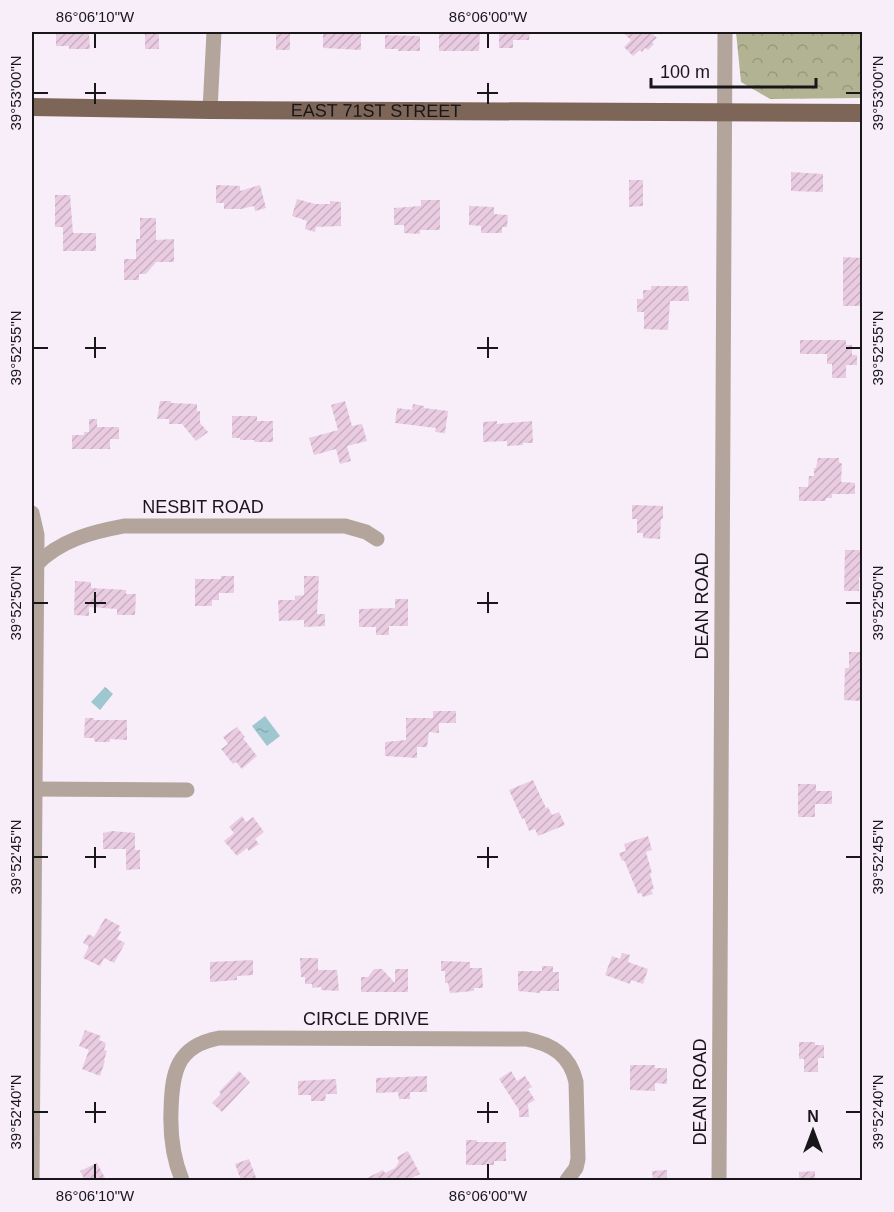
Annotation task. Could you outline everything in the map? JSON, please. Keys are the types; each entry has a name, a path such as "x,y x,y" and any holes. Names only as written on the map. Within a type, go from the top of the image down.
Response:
{"main road":[{"name":"EAST 71ST STREET","path":"32,107 862,113"}],"street":[{"path":"210,110 214,32"},
{"name":"DEAN ROAD","path":"719,1180 725,32"},
{"path":"32,513 36,530 32,1180"},
{"name":"NESBIT ROAD","path":"36,565 56,548 75,539 99,530 124,526 345,526 366,532 377,539"},
{"path":"34,789 187,790"},
{"name":"CIRCLE DRIVE","path":"182,1180 172,1145 172,1087 176,1067 188,1051 201,1042 219,1038 526,1039 546,1043 566,1058 574,1072 576,1082 578,1159 576,1168 567,1180"}],"green space":[{"path":"736,32 862,32 862,98 770,99 741,82"}],"water":[{"path":"105,687 113,694 100,710 91,702"},
{"path":"265,716 280,736 267,746 252,726"}],"building":[{"path":"56,32 89,33 90,49 69,49 69,46 56,46"},
{"path":"145,32 159,32 159,49 145,49"},
{"path":"276,32 290,32 290,50 276,50"},
{"path":"323,32 361,32 361,50 323,48"},
{"path":"439,32 480,33 479,51 439,51"},
{"path":"499,32 530,32 529,40 513,40 513,48 499,48"},
{"path":"622,32 651,32 657,38 648,50 645,48 642,52 640,50 633,56 624,47 631,40"},
{"path":"385,35 420,36 420,51 385,49"},
{"path":"791,172 823,174 823,192 791,191"},
{"path":"629,180 643,180 643,206 629,207"},
{"path":"216,185 240,186 240,191 260,185 266,208 255,211 254,206 224,209 224,203 216,203"},
{"path":"55,195 70,195 73,233 96,233 96,251 63,251 63,227 55,227"},
{"path":"297,199 315,204 330,204 330,201 341,202 341,226 316,227 315,232 305,229 307,221 292,216"},
{"path":"421,200 440,200 440,230 420,230 420,234 404,233 404,225 394,225 394,208 421,206"},
{"path":"469,206 494,207 494,214 508,215 507,227 502,227 502,233 481,233 481,226 469,225"},
{"path":"140,218 156,218 156,240 174,239 174,262 156,262 146,274 139,274 139,280 124,280 124,259 136,259 136,239 140,239"},
{"path":"843,257 862,258 860,306 843,306"},
{"path":"651,286 688,286 689,301 670,301 668,330 644,329 644,312 637,312 637,299 643,299 643,290 651,290"},
{"path":"800,340 846,340 846,345 852,345 852,355 857,355 857,365 846,365 846,378 832,378 832,364 827,364 827,354 800,354"},
{"path":"160,401 197,404 197,411 200,411 200,423 208,432 196,441 182,424 169,424 169,419 157,419"},
{"path":"345,401 352,426 362,424 367,441 347,446 351,461 340,464 336,449 314,455 309,438 338,430 331,405"},
{"path":"413,404 448,411 445,433 435,432 436,428 395,423 397,408 412,410"},
{"path":"232,416 257,416 257,421 273,421 273,442 254,442 254,440 232,438"},
{"path":"89,419 97,419 97,427 119,427 119,439 110,439 110,449 72,449 72,435 84,435 84,432 89,432"},
{"path":"497,421 497,424 532,421 533,443 507,446 507,441 483,442 483,422"},
{"path":"818,458 839,458 842,464 841,482 855,483 855,494 832,494 832,498 826,498 826,501 799,501 799,487 808,487 809,476 814,476"},
{"path":"632,505 663,506 660,539 643,538 643,533 637,533 637,519 632,519"},
{"path":"845,550 862,550 862,578 859,577 859,591 844,591"},
{"path":"221,576 234,576 234,593 219,593 219,600 212,600 212,606 195,606 195,579 221,579"},
{"path":"304,576 319,576 317,614 325,614 325,626 304,627 304,620 279,621 278,600 295,600 295,596 304,595"},
{"path":"75,581 91,582 91,588 126,590 126,594 136,594 135,615 117,615 117,609 89,607 89,616 74,615"},
{"path":"395,599 408,599 408,626 389,626 389,635 376,635 376,627 359,627 359,609 395,608"},
{"path":"849,652 862,652 861,701 844,700 845,668 849,668"},
{"path":"433,711 456,711 456,723 439,723 439,733 429,732 427,747 417,747 417,758 385,756 385,742 406,740 406,718 433,718"},
{"path":"85,718 127,720 127,740 110,739 110,742 97,742 94,738 84,738"},
{"path":"237,727 257,756 242,769 236,762 233,764 221,749 228,744 223,737"},
{"path":"533,780 546,808 548,807 552,815 559,812 565,825 538,836 535,829 529,831 509,790"},
{"path":"798,784 816,784 816,791 832,791 832,804 815,804 815,817 798,817"},
{"path":"242,816 246,822 253,817 264,832 255,839 259,844 249,851 247,848 237,856 224,841 234,833 229,827"},
{"path":"112,831 135,833 135,850 140,850 140,869 126,870 126,849 103,849 103,833"},
{"path":"648,836 652,850 646,852 654,889 651,890 653,894 643,897 641,893 638,894 619,853 626,851 624,844"},
{"path":"105,918 120,926 118,930 121,932 117,939 125,943 114,963 104,958 100,966 83,958 89,946 83,943 88,934 94,937"},
{"path":"622,953 630,955 628,962 648,969 643,984 631,980 630,984 605,975 612,956 620,959"},
{"path":"300,958 318,958 318,970 337,970 339,991 321,990 321,987 312,988 312,984 305,984 305,977 301,977"},
{"path":"253,960 253,975 237,976 237,980 210,982 210,962"},
{"path":"441,961 470,962 470,968 482,968 483,988 450,993 448,983 445,983 445,971 441,971"},
{"path":"542,966 553,966 553,972 559,972 559,991 540,991 540,993 518,991 518,971 542,971"},
{"path":"374,969 382,969 395,983 395,969 408,969 408,992 361,992 361,977 368,977"},
{"path":"85,1030 101,1036 99,1040 106,1043 104,1050 107,1051 100,1076 82,1069 89,1050 79,1046"},
{"path":"799,1042 815,1042 815,1045 824,1045 824,1058 818,1058 818,1072 804,1072 804,1059 799,1059"},
{"path":"630,1065 655,1065 655,1068 667,1068 667,1084 655,1083 655,1091 630,1090"},
{"path":"239,1071 250,1082 222,1112 212,1103"},
{"path":"511,1071 517,1081 525,1076 532,1087 528,1089 535,1100 528,1104 529,1117 519,1117 519,1110 499,1079"},
{"path":"427,1076 427,1092 410,1092 410,1099 399,1099 398,1092 376,1093 376,1078"},
{"path":"336,1079 337,1094 326,1094 325,1101 311,1101 311,1095 298,1095 298,1081"},
{"path":"466,1140 506,1142 506,1161 494,1161 494,1165 466,1165"},
{"path":"408,1151 420,1174 407,1180 363,1180 383,1170 385,1173 395,1168 399,1162 397,1157"},
{"path":"249,1159 257,1180 241,1180 235,1164"},
{"path":"97,1163 106,1180 85,1180 80,1171"},
{"path":"667,1170 667,1180 653,1180 652,1171"},
{"path":"815,1171 815,1180 799,1180 799,1172"}]}
